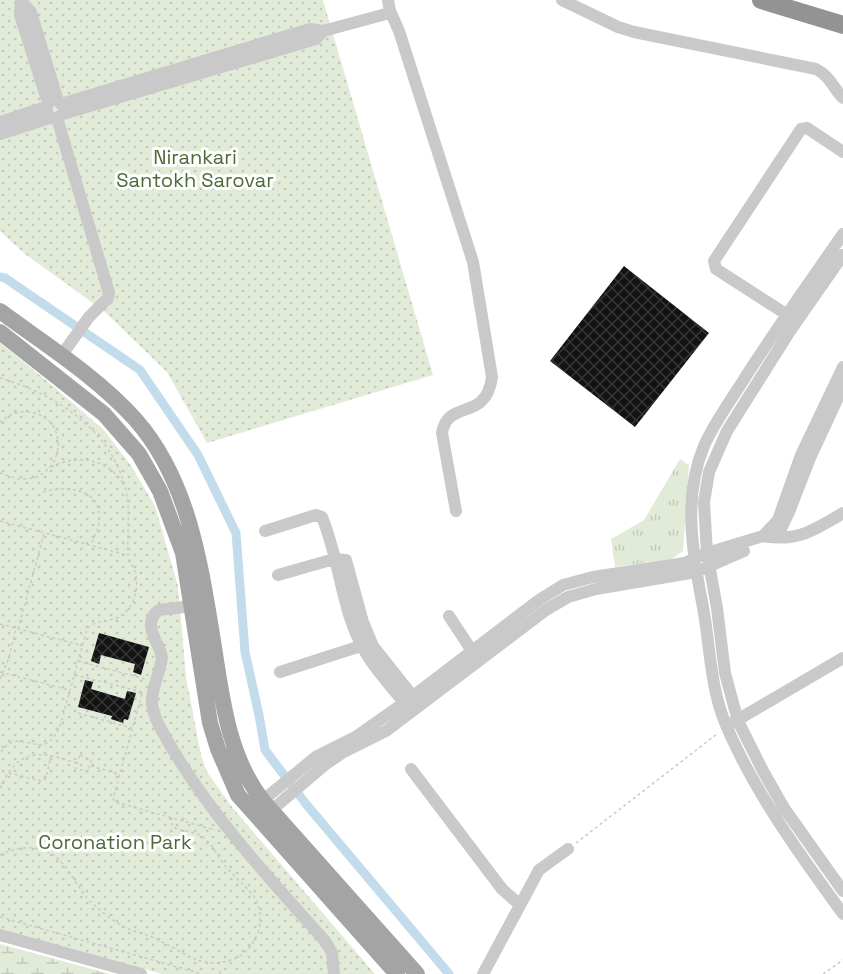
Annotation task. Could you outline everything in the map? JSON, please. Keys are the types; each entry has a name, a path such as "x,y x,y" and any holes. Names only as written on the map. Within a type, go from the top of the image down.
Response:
{"highway":[{"path":"761,0 843,25"}],"main road":[{"path":"0,311 66,349 93,379 136,420 168,466 190,524 203,578 223,705 240,765 261,810 397,974"},
{"path":"0,332 104,414 139,454 160,491 183,553 210,723 218,749 238,795 261,810 417,974"}],"street":[{"path":"21,0 21,15 55,109 108,288 108,298 89,317 66,349"},
{"path":"562,0 634,32 816,69 832,81 843,98"},
{"path":"0,122 118,92 195,69 268,47 310,29 323,31 386,14 389,5"},
{"path":"389,5 473,262 492,377 490,390 482,402 451,415 443,425 442,433 456,511"},
{"path":"0,134 55,109"},
{"path":"786,314 716,269 714,261 801,129 807,128 843,152"},
{"path":"843,234 809,293 760,367 716,424 704,446 696,469 691,501 694,558 704,610 712,675 726,726 773,815 843,914"},
{"path":"843,255 809,293 786,314 727,430 709,472 704,502 707,554 725,673 738,721 784,808 843,891"},
{"path":"768,537 778,520 801,455 843,367"},
{"path":"586,585 696,572 730,556 760,546 784,524 810,458 843,387"},
{"path":"261,810 341,749 386,731 413,704 471,657 586,585 679,564 768,537 789,539 800,536 843,513"},
{"path":"265,531 319,515 323,520 354,626 366,644 371,663 413,704"},
{"path":"278,575 334,559"},
{"path":"192,606 159,610 152,618 152,635 162,658 153,706 163,732 203,796 325,941 332,953 334,974"},
{"path":"449,616 471,657"},
{"path":"280,672 366,644"},
{"path":"726,726 843,658"},
{"path":"411,769 502,889 520,905"},
{"path":"790,839 801,832"},
{"path":"483,974 539,870 568,849"},
{"path":"0,935 141,974"}],"path":[{"path":"0,378 35,390 57,402 79,418 108,447 125,487 129,512 128,555 136,578 136,594 133,603 120,617 89,627 81,646 61,723 54,737 39,745 21,741 10,743 0,753"},
{"path":"0,423 12,414 22,412 42,416 52,425 59,444 58,452 49,468 42,474 23,479 0,473"},
{"path":"49,468 68,461 92,460 109,467 117,474 125,487"},
{"path":"43,492 72,488 93,500 98,510 99,520 90,546"},
{"path":"0,521 128,555"},
{"path":"0,679 13,646 44,534"},
{"path":"0,624 81,646"},
{"path":"78,661 145,679 119,774 114,801 234,835"},
{"path":"1,673 70,691"},
{"path":"74,674 142,692"},
{"path":"78,713 132,728"},
{"path":"568,849 726,726"},
{"path":"0,788 15,765 28,756 52,755 76,763"},
{"path":"8,773 42,781 46,778 52,755"},
{"path":"80,755 91,759 87,772 76,769 76,763 80,755"},
{"path":"90,766 119,774"},
{"path":"169,817 170,822 177,829 204,838 257,902 260,922 254,942 234,961 220,967 220,974"},
{"path":"0,855 13,849 31,848 54,856 67,869 81,892 102,912 125,927 144,933 169,946 192,963"},
{"path":"0,916 201,974"},
{"path":"823,974 843,960"}],"green space":[{"name":"Nirankari Santokh Sarovar","path":"0,0 323,0 433,375 207,443 167,372 104,311 25,254 0,231"},
{"name":"Coronation Park","path":"0,343 104,430 132,467 155,506 178,586 186,677 201,755 207,772 232,807 375,974 162,974 0,930"},
{"path":"680,459 689,465 683,551 672,559 615,567 611,539 644,520"},
{"path":"0,944 110,974 0,974"}],"building":[{"path":"624,266 709,333 635,427 550,361"},
{"path":"99,633 149,647 141,675 133,672 135,664 101,655 99,664 91,661"},
{"path":"85,680 93,682 91,689 125,699 127,691 136,693 128,720 124,719 123,723 111,719 112,716 78,707"}],"waterway":[{"path":"0,277 5,278 140,370 198,455 236,533 245,652 265,750 306,804 449,974"}]}
